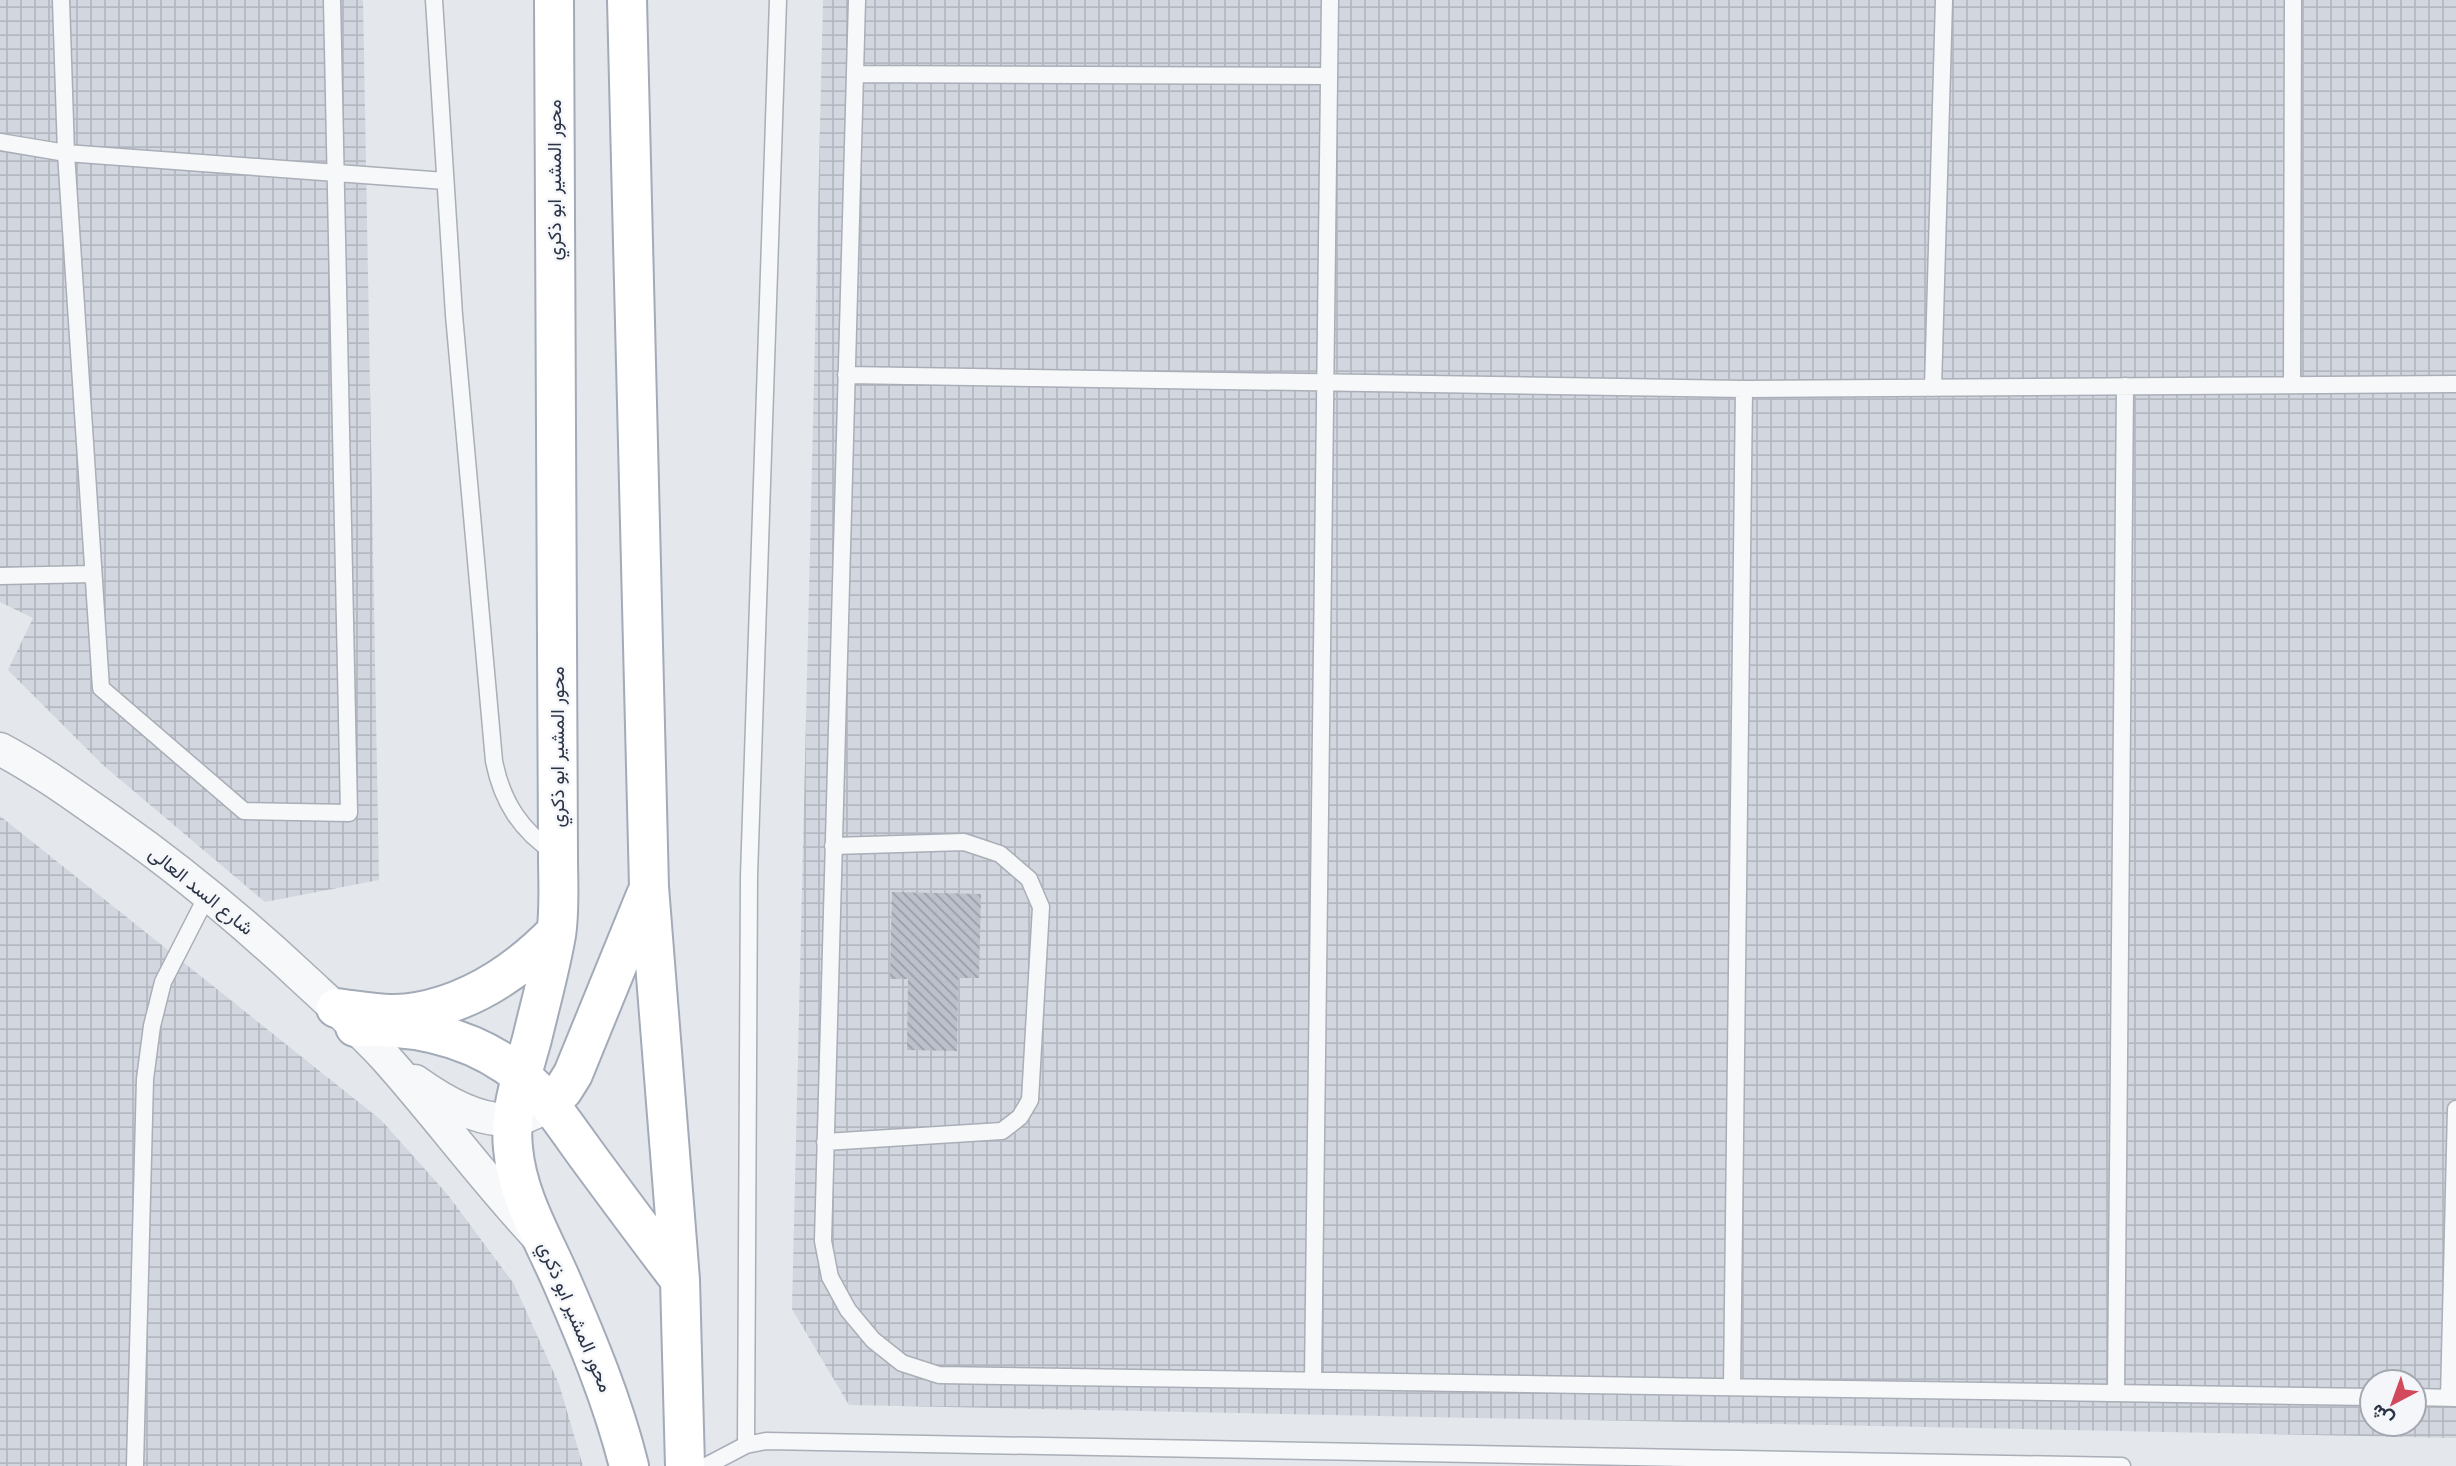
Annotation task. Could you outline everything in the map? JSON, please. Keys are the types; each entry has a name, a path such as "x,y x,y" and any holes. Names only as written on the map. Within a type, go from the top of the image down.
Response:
{"main road":[{"name":"محور المشير ابو ذكري","path":"554,0 558,855 556,932 515,1097 513,1149 519,1182 530,1215 578,1318 618,1422 629,1466"},
{"path":"627,0 649,887 680,1280 685,1466"},
{"path":"549,1104 563,1090 573,1074 649,887"},
{"path":"345,1017 416,1012 450,1003 509,974 556,932"},
{"path":"345,1017 442,1034 497,1058 521,1075 549,1104 680,1280"}],"street":[{"name":"شارع السد العالى","path":"0,749 79,799 208,894 345,1017 384,1056 498,1194 545,1245"},
{"name":"شارع السد العالى","path":"384,1056 441,1099 475,1114 512,1121"},
{"path":"512,1121 531,1115 549,1104"}],"lane":[{"path":"61,0 66,153 101,688 244,811 349,813 332,0"},
{"path":"434,0 454,315 494,761 504,798 514,814 526,830 558,855"},
{"path":"746,1445 749,876 778,0"},
{"path":"857,0 823,1241 830,1277 848,1311 873,1340 902,1363 939,1375 2358,1396"},
{"path":"1313,1380 1329,0"},
{"path":"1933,388 1944,0"},
{"path":"2292,385 2293,0"},
{"path":"855,74 1329,76"},
{"path":"0,142 66,153 445,181"},
{"path":"846,374 1744,389 2456,384"},
{"path":"2116,1392 2125,386"},
{"path":"1732,1387 1744,389"},
{"path":"0,576 93,574"},
{"path":"825,1142 1002,1131 1020,1117 1030,1100 1041,907 1029,879 1000,854 964,842 833,846"},
{"path":"135,1466 145,1079 152,1026 163,982 208,894"},
{"path":"2428,1397 2452,1398 2456,1109"},
{"path":"706,1466 746,1445 766,1441 2122,1466"}],"shaded area":[{"path":"0,0 363,0 379,880 265,902 103,765 8,670 33,618 0,602"},
{"path":"823,0 2456,0 2456,1438 2428,1437 2428,1368 2358,1368 2358,1436 849,1405 792,1309"},
{"path":"0,816 381,1120 448,1195 514,1284 559,1384 583,1466 0,1466"}],"building":[{"path":"892,892 981,894 979,978 958,978 957,1051 907,1050 908,979 890,979"}]}
